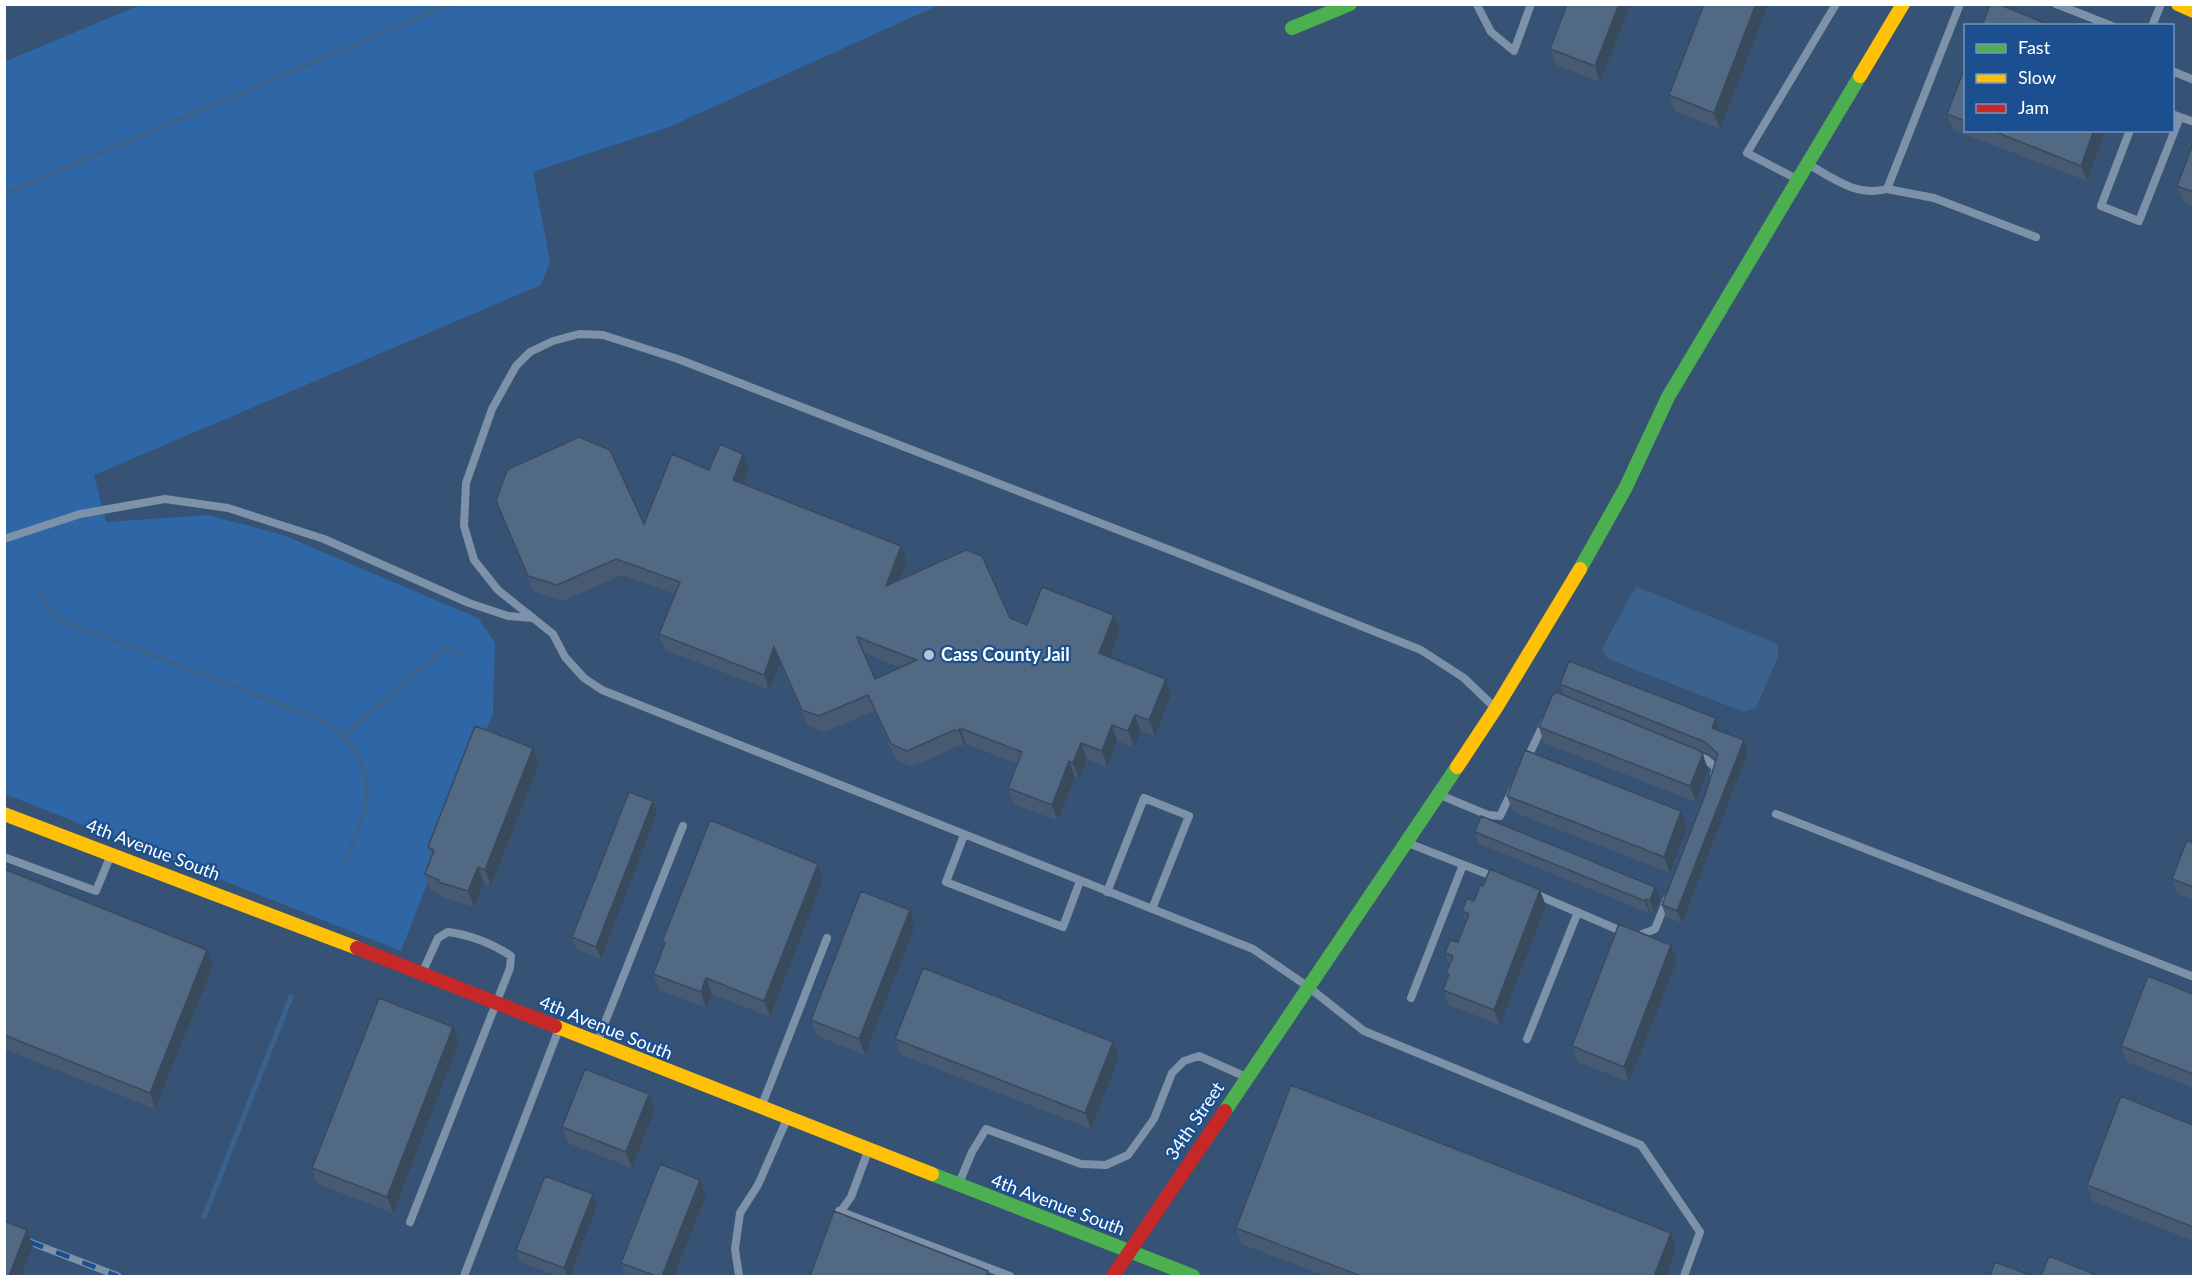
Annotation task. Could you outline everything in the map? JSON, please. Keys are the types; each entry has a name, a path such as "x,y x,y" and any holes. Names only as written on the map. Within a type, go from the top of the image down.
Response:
{"street":[{"path":"1292,28 1350,4"},
{"name":"34th Street","path":"1113,1276 1496,708 1582,566 1626,487 1668,397 1903,4"},
{"path":"2178,4 2193,10"},
{"name":"4th Avenue South","path":"4,814 422,974 787,1119 1193,1276"}],"lane":[{"path":"1477,5 1491,32 1515,51 1531,4"},
{"path":"1798,179 1747,153 1836,4"},
{"path":"1887,189 1960,4"},
{"path":"2056,4 2107,24"},
{"path":"2153,24 2161,4"},
{"path":"2174,72 2193,80"},
{"path":"2176,115 2193,122"},
{"path":"2129,132 2101,206 2139,221 2170,132"},
{"path":"1807,164 1860,191 1874,192 1887,189 1934,198 2036,237"},
{"path":"1496,708 1464,678 1421,650 852,426 646,347 603,335 579,334 553,341 530,352 516,366 492,409 466,483 464,526 474,560 498,590 553,634 565,657 584,678 602,690 1252,949 1307,986 1364,1031 1641,1146 1682,1202 1700,1232 1684,1276"},
{"path":"4,539 91,512 165,499 228,508 324,540 469,603 508,616 534,618"},
{"path":"1520,773 1551,709"},
{"path":"1686,751 1707,760 1716,768 1712,778"},
{"path":"1437,794 1488,815 1500,816 1515,784"},
{"path":"1107,892 1144,798 1189,816 1152,909"},
{"path":"1776,814 2193,977"},
{"path":"597,1044 683,826"},
{"path":"964,835 946,882 1063,927 1080,881"},
{"path":"1405,842 1506,882"},
{"path":"4,857 96,891 111,854"},
{"path":"1411,998 1463,865"},
{"path":"1527,890 1635,937 1655,929 1672,886"},
{"path":"1527,1039 1578,912"},
{"path":"410,1222 510,968 511,956 461,933 448,932 438,938 422,974"},
{"path":"761,1108 827,938"},
{"path":"464,1276 559,1029"},
{"path":"958,1185 972,1152 986,1129 1081,1164 1106,1165 1128,1155 1154,1119 1172,1073 1184,1061 1199,1056 1246,1077"},
{"path":"739,1276 735,1250 740,1213 758,1185 787,1119"},
{"path":"835,1222 839,1211 851,1197 868,1150"},
{"path":"839,1211 1010,1276"}],"shaded area":[{"path":"140,5 939,5 669,127 533,172 550,261 541,285 94,475 106,522 208,515 283,535 478,618 495,643 493,713 401,951 5,794 4,62"},
{"path":"1637,587 1778,646 1778,657 1756,708 1744,712 1608,659 1602,649"}],"building":[{"path":"1567,4 1619,4 1595,66 1550,49"},
{"path":"1704,4 1756,4 1714,113 1669,95"},
{"path":"1990,4 1998,4 2047,24 1983,24"},
{"path":"1964,70 1964,121 1947,114"},
{"path":"1996,132 2093,132 2081,166"},
{"path":"2193,144 2193,192 2177,186"},
{"name":"Cass County Jail","path":"579,437 610,450 644,524 672,454 709,470 720,444 743,454 733,480 901,546 886,586 966,550 982,556 1010,618 1027,625 1042,587 1114,615 1099,653 1166,679 1149,720 1135,715 1128,731 1112,725 1102,751 1081,743 1073,763 1069,761 1052,805 1008,788 1022,752 960,728 959,731 954,730 907,751 891,744 868,695 819,716 802,710 774,647 764,675 659,634 680,582 616,559 557,585 528,576 496,501 507,470","holes":["857,637 917,660 875,679"]},
{"path":"1569,661 1716,718 1712,728 1744,740 1677,911 1662,905 1705,795 1718,754 1705,742 1560,684"},
{"path":"1556,692 1698,750 1703,754 1690,786 1539,727 1552,696"},
{"path":"475,726 533,748 485,870 478,867 468,891 438,882 439,880 425,874 434,850 428,847"},
{"path":"1525,750 1681,811 1664,857 1507,796"},
{"path":"629,792 653,801 596,947 572,937"},
{"path":"1481,816 1655,887 1650,901 1646,899 1645,901 1475,832"},
{"path":"710,820 818,864 764,1001 706,978 701,992 653,974 665,943 662,942"},
{"path":"2187,840 2193,843 2193,887 2172,879"},
{"path":"4,869 207,950 150,1093 4,1035"},
{"path":"1490,869 1540,890 1494,1010 1443,990 1449,974 1446,973 1453,956 1445,953 1450,940 1458,942 1469,914 1462,911 1467,898 1474,901"},
{"path":"861,891 910,910 859,1039 811,1020"},
{"path":"1619,924 1671,945 1624,1067 1572,1046"},
{"path":"923,968 1113,1042 1085,1113 895,1039"},
{"path":"2148,976 2193,994 2193,1074 2121,1046"},
{"path":"379,998 453,1027 387,1197 312,1168"},
{"path":"585,1069 649,1094 626,1152 562,1127"},
{"path":"1291,1085 1671,1233 1654,1276 1361,1276 1236,1228"},
{"path":"2121,1096 2193,1125 2193,1227 2087,1185"},
{"path":"660,1164 700,1180 662,1276 656,1276 621,1263"},
{"path":"545,1176 593,1194 564,1268 516,1250"},
{"path":"834,1211 988,1271 986,1276 810,1276"},
{"path":"4,1221 27,1230 9,1276 4,1276"},
{"path":"2049,1256 2094,1274 2093,1276 2041,1276"},
{"path":"1995,1262 2032,1276 1990,1276"}],"waterway":[{"path":"4,194 450,4"},
{"path":"41,593 49,609 63,621 306,714 321,721 346,740 362,764 366,795 364,812 345,860"},
{"path":"343,736 445,648 466,656"},
{"path":"204,1217 291,997"}],"railway":[{"path":"4,1232 118,1276"}],"traffic: fast":[{"path":"1292,28 1350,4"},
{"path":"1580,569 1626,487 1668,397 1860,76"},
{"path":"1225,1111 1457,767"},
{"path":"932,1174 1193,1276"}],"traffic: slow":[{"path":"1860,76 1903,4"},
{"path":"2178,4 2194,11"},
{"path":"1457,767 1496,708 1580,569"},
{"path":"4,814 357,948"},
{"path":"555,1026 932,1174"}],"traffic: jam":[{"path":"357,948 555,1026"},
{"path":"1113,1276 1225,1111"}],"place":[{"name":"Cass County Jail","path":"929,655"}]}
